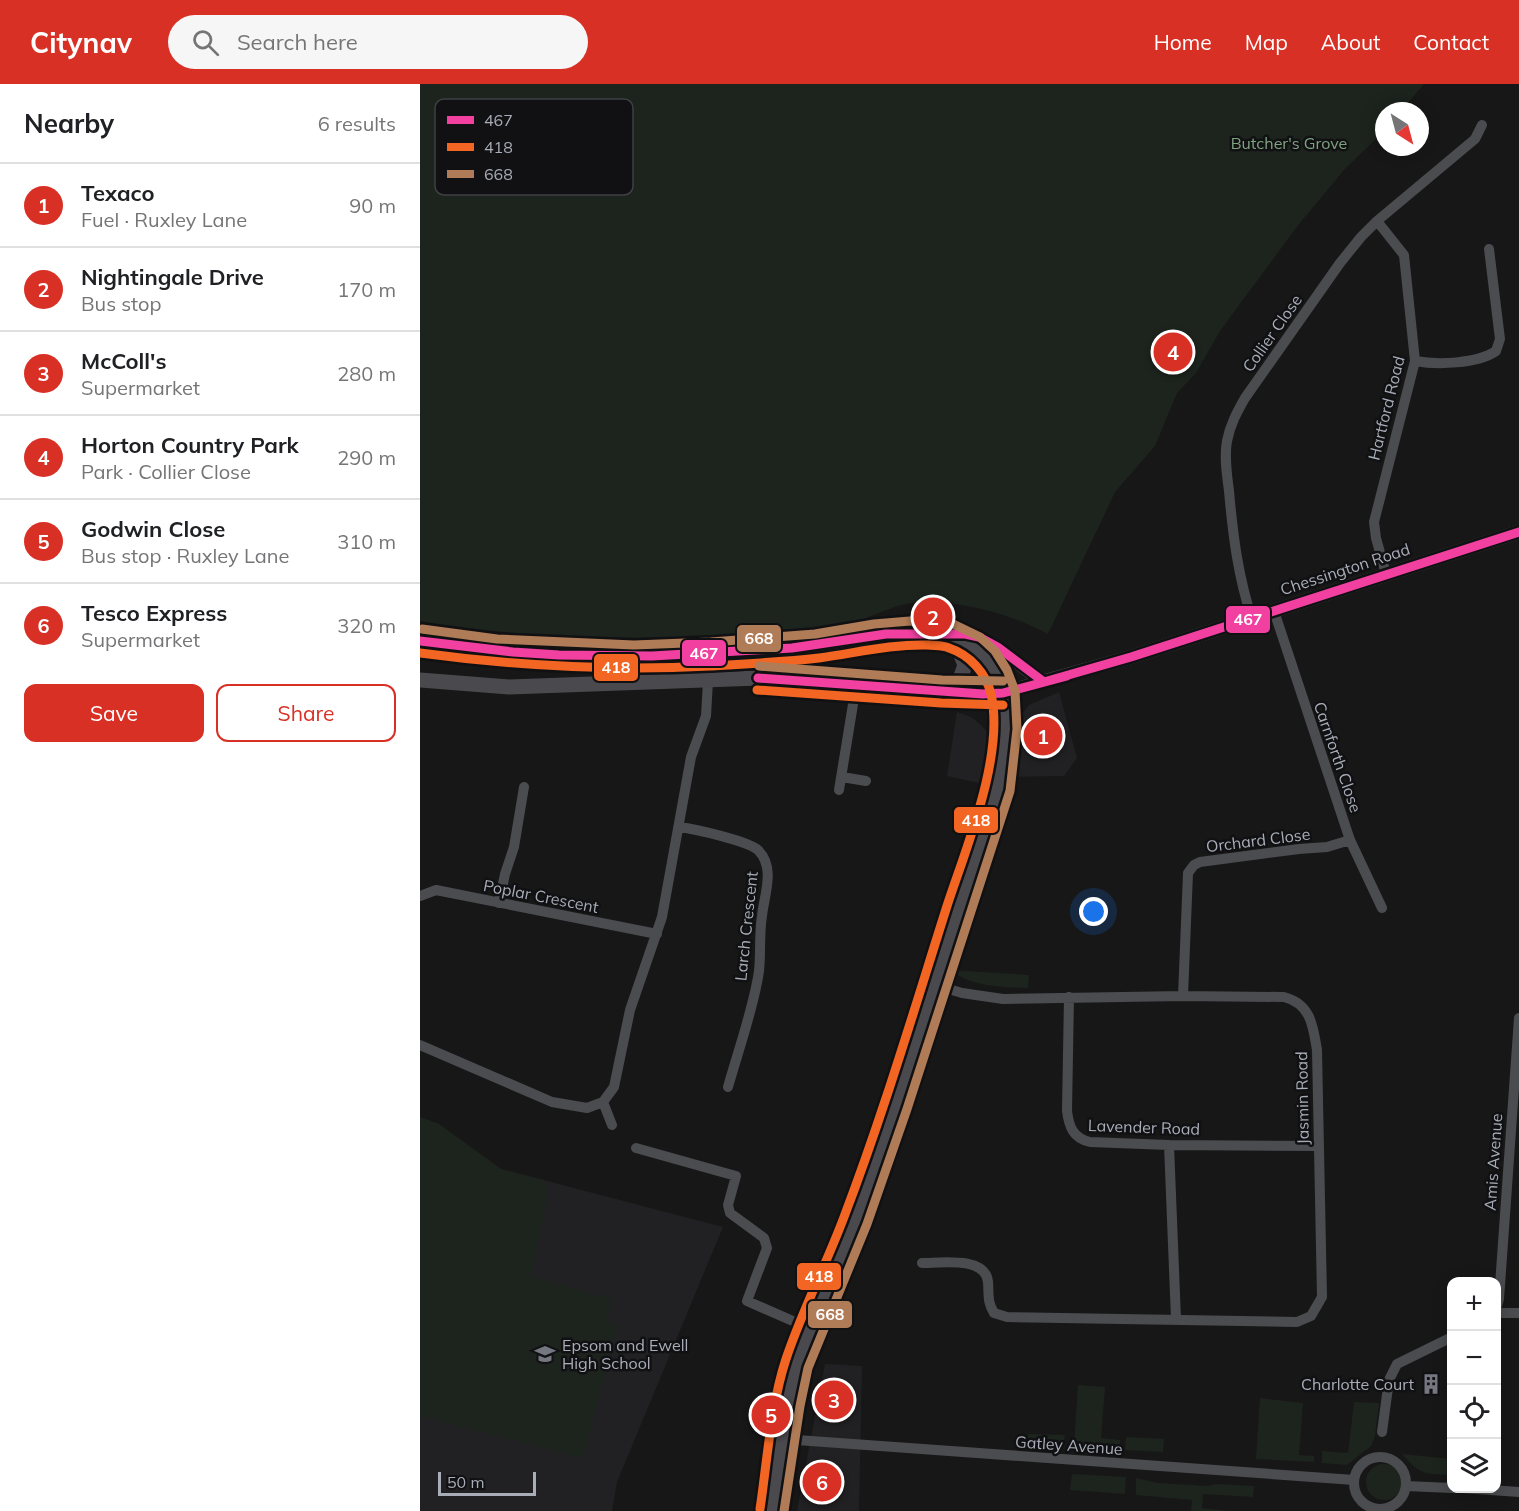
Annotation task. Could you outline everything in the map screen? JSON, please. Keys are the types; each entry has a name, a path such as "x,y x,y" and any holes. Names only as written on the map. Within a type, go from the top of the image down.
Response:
{"main road":[{"path":"923,633 958,648 963,657 965,665 960,679 946,692"},
{"path":"420,641 496,651 634,657 816,646 876,636 949,634 972,646 986,658 994,670 1003,693 1004,749 998,788 896,1105 856,1220 795,1374 772,1511"},
{"name":"Chessington Road","path":"420,680 509,687 759,678 946,692 1003,693"}],"street":[{"name":"Collier Close","path":"1252,619 1238,570 1231,519 1226,464 1227,443 1232,422 1245,398 1340,263 1377,221 1475,139 1482,125"},
{"name":"Hartford Road","path":"1377,221 1404,255 1415,361 1374,522 1386,574"},
{"path":"1415,361 1435,364 1479,359 1496,351 1500,339 1489,249"},
{"name":"Chessington Road","path":"1003,693 1131,657 1519,532"},
{"name":"Carnforth Close","path":"1274,611 1350,840 1382,908"},
{"path":"949,634 970,634 994,645 1044,682"},
{"path":"420,1045 552,1102 587,1108 603,1102 614,1087 630,1010 657,934 691,757 706,716 708,681"},
{"path":"839,790 855,686"},
{"path":"842,777 866,781"},
{"path":"499,903 514,847 524,787"},
{"name":"Larch Crescent","path":"679,826 753,847 764,859 767,867 768,874 761,917 759,970 728,1087"},
{"name":"Orchard Close","path":"1184,996 1188,873 1194,865 1200,862 1299,849 1327,848 1350,840"},
{"name":"Poplar Crescent","path":"420,896 436,890 657,934"},
{"name":"Jasmin Road","path":"922,1263 972,1263 981,1269 988,1279 989,1306 994,1313 1007,1317 1297,1322 1311,1316 1322,1298 1317,1050 1313,1028 1301,1004 1284,997 1003,999 962,993 935,985"},
{"name":"Lavender Road","path":"1069,997 1066,1111 1069,1124 1075,1136 1080,1140 1169,1145 1318,1146"},
{"name":"Amis Avenue","path":"1501,1277 1516,1110 1519,1018"},
{"path":"603,1102 612,1125"},
{"path":"1169,1145 1176,1319"},
{"path":"636,1148 736,1176 728,1205 730,1213 764,1238 767,1243 747,1301 811,1329"},
{"path":"1501,1311 1519,1313"},
{"path":"1382,1432 1389,1380 1397,1364 1447,1339"},
{"name":"Gatley Avenue","path":"783,1439 1354,1480"},
{"path":"1382,1457 1398,1465 1405,1476 1406,1486 1397,1503 1376,1510 1358,1497 1354,1480 1357,1470 1363,1463 1382,1457"},
{"path":"1406,1486 1447,1488"},
{"path":"1501,1491 1519,1492"}],"shaded area":[{"path":"1059,692 1077,758 1064,776 1009,777 1022,714 1029,705"},
{"path":"957,712 971,717 988,733 992,745 984,784 947,776"},
{"name":"Epsom and Ewell High School","path":"420,1117 439,1124 501,1169 723,1227 617,1482 612,1511 420,1511"},
{"path":"825,1364 862,1366 859,1511 797,1511"}],"green space":[{"name":"Butcher's Grove","path":"420,84 1424,84 1409,102 1375,102 1375,140 1344,170 1299,224 1220,331 1196,373 1177,393 1155,446 1115,492 1048,634 1017,620 982,609 928,602 904,605 835,627 764,635 668,638 585,637 462,627 420,621"},
{"path":"950,970 1029,975 1028,988 977,983"},
{"path":"420,1117 439,1124 501,1169 544,1180 548,1192 531,1277 612,1299 606,1321 618,1324 583,1458 420,1416"},
{"path":"1078,1385 1105,1387 1101,1438 1120,1440 1120,1449 1074,1447"},
{"path":"1260,1398 1303,1403 1299,1455 1314,1456 1314,1462 1256,1459"},
{"path":"1354,1402 1379,1403 1375,1436 1371,1446 1347,1465 1322,1463 1322,1451 1348,1453"},
{"path":"1028,1434 1065,1435 1063,1446 1027,1445"},
{"path":"1126,1437 1164,1439 1163,1452 1125,1450"},
{"path":"1402,1454 1447,1459 1447,1475 1424,1472"},
{"path":"1384,1464 1396,1470 1402,1482 1396,1494 1384,1500 1372,1494 1366,1482 1372,1470"},
{"path":"1072,1474 1126,1477 1125,1494 1070,1490"},
{"path":"1136,1478 1158,1483 1254,1486 1253,1497 1203,1494 1202,1508 1229,1511 1191,1511 1192,1500 1136,1495"}],"transit line":[{"name":"467","path":"420,641 559,655 652,656 792,648 886,634 965,634 979,637 999,648 1044,682 1131,657 1519,532"},
{"name":"668","path":"422,629 497,639 634,645 815,634 874,624 910,621 949,622 980,637 995,651 1007,670 1015,691 1017,729 1010,791 907,1109 867,1224 808,1368 784,1511"},
{"name":"418","path":"420,653 492,661 637,668 792,661 887,647 928,645 946,647 964,655 981,672 989,686 994,718 993,745 973,830 872,1140 837,1235 786,1359 773,1414 760,1509"},
{"name":"668","path":"759,666 942,680 1003,681"},
{"name":"467","path":"758,678 983,694 1003,693 1067,676"},
{"name":"418","path":"757,690 1003,705"}],"place":[{"name":"Horton Country Park","path":"1173,352"},
{"name":"Nightingale Drive","path":"933,617"},
{"name":"Texaco","path":"1043,736"},
{"name":"Epsom and Ewell High School","path":"545,1354"},
{"name":"Charlotte Court","path":"1431,1384"},
{"name":"McColl's","path":"834,1400"},
{"name":"Godwin Close","path":"771,1415"},
{"name":"Tesco Express","path":"822,1482"}]}
